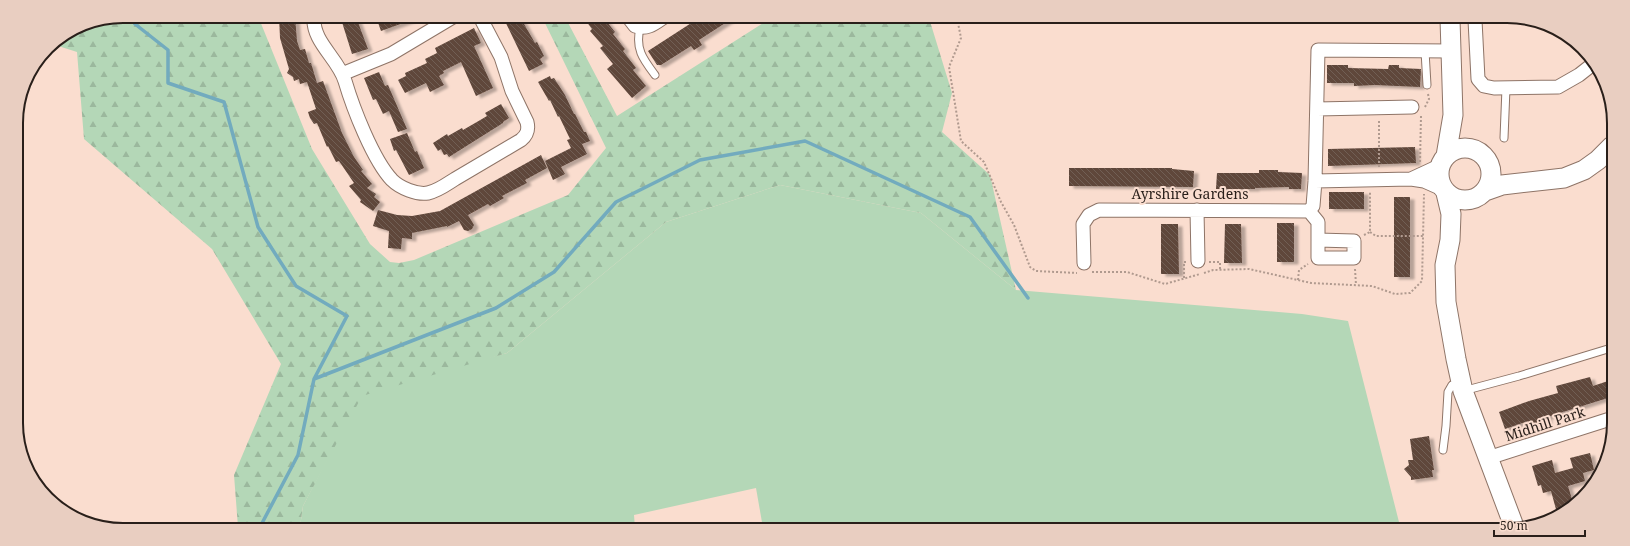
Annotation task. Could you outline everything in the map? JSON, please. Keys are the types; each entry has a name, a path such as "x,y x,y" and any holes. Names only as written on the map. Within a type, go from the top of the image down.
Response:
{"street":[{"path":"315,23 317,36 342,74 366,136 388,175 400,186 410,190 428,193 436,190 521,140 527,132 527,122 512,91 501,58 483,23"},
{"path":"342,74 391,54 443,23"},
{"path":"633,23 640,28 648,27 654,23"},
{"path":"1450,23 1453,115 1438,178 1444,191 1451,214 1450,240 1445,265 1446,302 1462,389 1511,523"},
{"path":"1475,23 1478,79 1484,86 1494,88 1558,87 1579,75 1589,67"},
{"path":"1318,240 1354,241 1354,258 1318,258 1318,240 1318,222 1309,211 1313,206 1315,181 1318,50 1451,51"},
{"path":"1316,109 1412,107"},
{"path":"1450,240 1455,230 1490,183 1492,171 1482,155 1463,134 1453,115"},
{"path":"1411,179 1442,161 1456,149 1468,147 1523,182"},
{"path":"1315,181 1411,179 1424,181 1444,191 1451,197 1462,201 1502,185 1564,178 1584,170 1598,160 1607,151"},
{"name":"Ayrshire Gardens","path":"1084,263 1083,224 1089,215 1099,210 1309,211"},
{"path":"1197,210 1198,261"},
{"name":"Midhill Park","path":"1488,458 1607,420"}],"lane":[{"path":"640,28 638,35 639,51 655,75"},
{"path":"1425,51 1427,85"},
{"path":"1504,138 1506,88"},
{"path":"1443,450 1448,392 1452,384 1462,389 1519,376 1607,349"}],"path":[{"path":"1370,232 1380,108"},
{"path":"1370,232 1376,236 1423,236"},
{"path":"1354,241 1370,232"},
{"path":"1298,280 1299,270 1318,258"},
{"path":"1354,258 1356,285"}],"green space":[{"path":"116,23 261,23 312,149 370,244 390,262 399,263 414,260 568,195 606,148 545,23 568,23 617,116 763,23 931,23 952,93 942,132 990,175 1016,290 921,213 780,185 666,222 507,353 362,396 303,506 301,523 238,523 234,475 281,364 212,249 84,139 77,52 59,46 79,33 103,25"},
{"path":"780,185 921,213 1016,290 1302,314 1348,321 1399,523 762,523 756,488 634,515 635,523 301,523 303,506 363,390 507,353 666,222"}],"building":[{"path":"279,23 296,23 297,41 300,50 305,49 317,83 323,81 342,133 354,157 363,170 361,171 372,184 367,188 376,194 374,197 380,202 373,211 360,202 361,200 349,186 354,183 339,161 336,162 328,146 327,147 317,123 314,124 310,118 308,112 316,109 307,82 300,84 299,79 294,81 293,77 287,73 289,69 280,38"},
{"path":"342,23 358,23 368,49 352,54"},
{"path":"378,23 403,23 381,31"},
{"path":"506,23 523,23 535,43 537,42 544,56 540,59 543,64 529,71"},
{"path":"588,23 608,23 615,32 613,34 625,49 623,51 636,68 633,70 646,86 632,98 607,69 613,64 600,48 603,46 590,31 592,29"},
{"path":"691,23 725,23 699,40 702,45 694,50 691,46 661,65 657,65 648,51"},
{"path":"474,28 481,43 474,46 493,88 476,96 461,62 443,71 444,73 439,76 444,85 430,92 426,83 405,93 398,80 406,76 405,73 427,63 425,59 437,53 435,48"},
{"path":"1327,65 1348,65 1348,68 1388,69 1389,65 1399,65 1399,68 1421,69 1420,87 1375,85 1354,86 1354,83 1327,83"},
{"path":"379,72 385,86 388,85 407,129 398,132 389,111 383,114 376,99 373,100 364,78"},
{"path":"550,76 551,79 554,78 565,95 590,141 582,144 587,154 561,167 565,174 553,180 545,161 571,148 567,140 570,139 559,116 558,117 550,100 549,101 538,82"},
{"path":"501,104 509,118 503,123 449,157 447,154 444,155 441,149 438,151 433,143 447,134 448,136 462,128 463,130 487,116 485,113"},
{"path":"407,133 424,168 409,175 396,150 394,151 390,139"},
{"path":"1415,147 1416,163 1328,166 1328,149"},
{"path":"541,155 547,168 525,180 527,183 502,196 504,198 490,206 488,204 468,215 474,225 472,229 468,231 464,230 459,221 447,227 412,233 412,239 402,238 401,249 388,248 389,231 373,226 378,210 397,215 412,216 440,211"},
{"path":"1069,168 1172,168 1194,171 1193,187 1069,186"},
{"path":"1259,170 1278,170 1278,172 1302,173 1301,189 1289,189 1289,187 1216,189 1217,173 1259,173"},
{"path":"1329,192 1364,192 1364,209 1329,209"},
{"path":"1394,197 1410,197 1410,277 1394,277"},
{"path":"1277,223 1294,223 1294,262 1277,262"},
{"path":"1161,224 1178,224 1179,274 1161,274"},
{"path":"1225,224 1241,224 1242,263 1224,263"},
{"path":"1590,377 1593,386 1607,381 1607,398 1547,417 1548,421 1529,427 1528,421 1505,429 1499,412 1529,401 1558,393 1556,386"},
{"path":"1429,436 1434,470 1432,470 1433,477 1411,480 1411,477 1404,469 1409,465 1408,460 1413,460 1410,439"},
{"path":"1590,453 1594,470 1583,473 1585,481 1568,486 1572,499 1556,510 1551,491 1543,493 1541,485 1538,486 1532,466 1552,460 1555,473 1573,468 1570,458"}],"waterway":[{"path":"134,23 168,50 168,83 224,102 258,227 296,286 347,316 314,379 496,308 554,272 616,202 700,160 805,141 970,217 1028,298"},
{"path":"262,523 298,455 314,379"}]}
